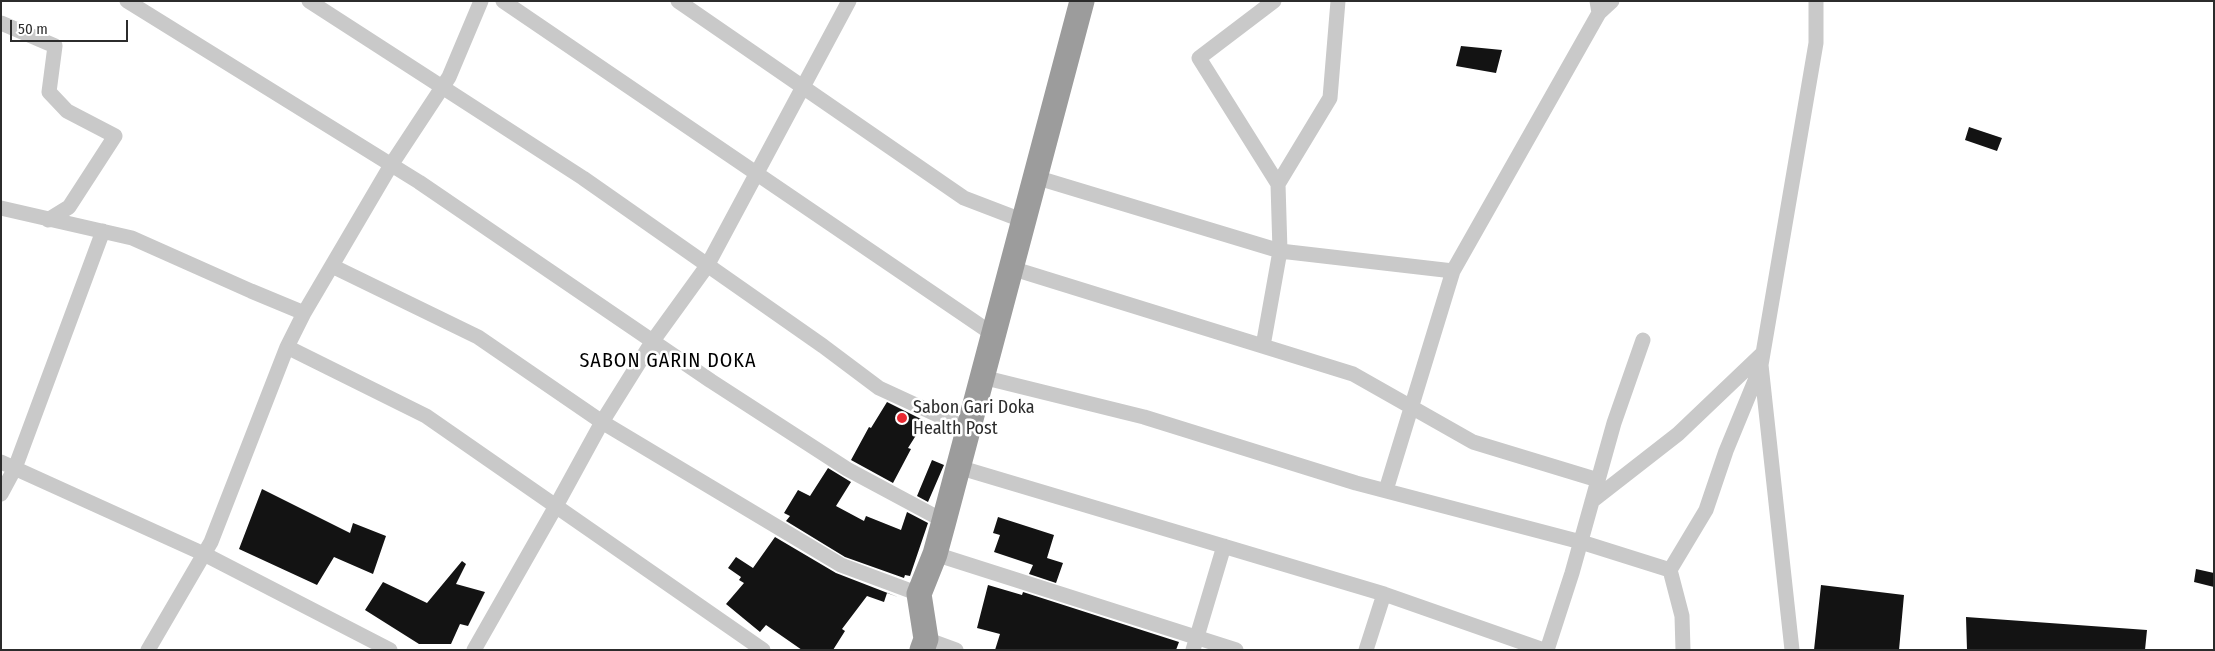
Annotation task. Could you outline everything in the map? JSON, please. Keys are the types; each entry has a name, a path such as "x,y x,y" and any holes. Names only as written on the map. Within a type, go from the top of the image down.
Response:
{"highway":[{"path":"924,644 919,594 935,554 1082,1"}],"street":[{"path":"127,1 391,165 652,342 847,469 944,521"},
{"path":"309,1 583,178 824,346 879,388 968,429"},
{"path":"148,650 211,542 288,346 304,313 391,165 449,78 481,1"},
{"path":"503,1 994,335"},
{"path":"678,1 964,198 1024,221"},
{"path":"1263,346 1280,251 1278,184 1199,58 1274,1"},
{"path":"1278,184 1330,98 1338,1"},
{"path":"1386,490 1410,406 1453,271 1598,7 1612,1"},
{"path":"1683,650 1682,616 1670,570 1706,510 1726,451 1762,359 1816,42 1816,1"},
{"path":"474,650 602,422 652,342 707,266 802,88 843,4"},
{"path":"1,23 55,46 49,92 67,110 115,136 69,207 48,220"},
{"path":"1035,177 1280,251 1453,271"},
{"path":"1,208 132,238 251,292 304,313"},
{"path":"1,494 8,465 103,231"},
{"path":"332,266 478,337 602,422 841,565 919,594"},
{"path":"1011,268 1353,374 1473,442 1598,480"},
{"path":"958,468 1384,594 1546,650 1581,542 1614,423 1643,340"},
{"path":"288,346 426,416 762,650"},
{"path":"1592,501 1678,434 1762,359"},
{"path":"1762,359 1792,650"},
{"path":"982,377 1144,417 1386,490 1581,542 1670,570"},
{"path":"8,465 204,554 390,650"},
{"path":"1195,643 1224,546"},
{"path":"935,554 1195,643 1236,650"},
{"path":"1366,650 1384,594"},
{"path":"924,644 956,650"}],"building":[{"path":"1461,46 1502,50 1496,73 1456,66"},
{"path":"1969,127 2002,138 1997,151 1965,140"},
{"path":"887,402 925,421 908,448 911,449 893,483 851,460 869,427 871,428"},
{"path":"932,460 944,465 928,502 917,496"},
{"path":"828,468 851,482 836,506 864,521 866,516 901,530 907,512 928,523 910,576 905,575 904,578 845,557 786,521 790,516 784,513 798,490 810,496"},
{"path":"262,489 350,533 353,523 386,536 373,574 334,557 317,585 239,549"},
{"path":"998,517 1054,535 1047,558 1063,563 1056,583 1029,574 1033,565 994,552 1000,535 993,533"},
{"path":"775,537 836,573 898,597 887,593 884,602 867,596 842,629 845,631 833,650 802,650 766,625 760,632 726,604 744,583 739,580 741,577 728,568 736,557 753,568"},
{"path":"462,561 466,564 456,584 485,592 468,626 460,624 451,644 419,644 365,610 383,582 427,603"},
{"path":"2196,569 2214,573 2214,587 2194,582"},
{"path":"988,585 1022,595 1023,592 1179,642 1176,650 995,650 1000,634 977,628"},
{"path":"1821,585 1904,595 1899,650 1814,650"},
{"path":"1966,617 2147,630 2145,650 1967,650"}],"place":[{"name":"Sabon Gari Doka Health Post","path":"902,418"}],"district":[{"name":"SABON GARIN DOKA","path":"668,361"}]}
